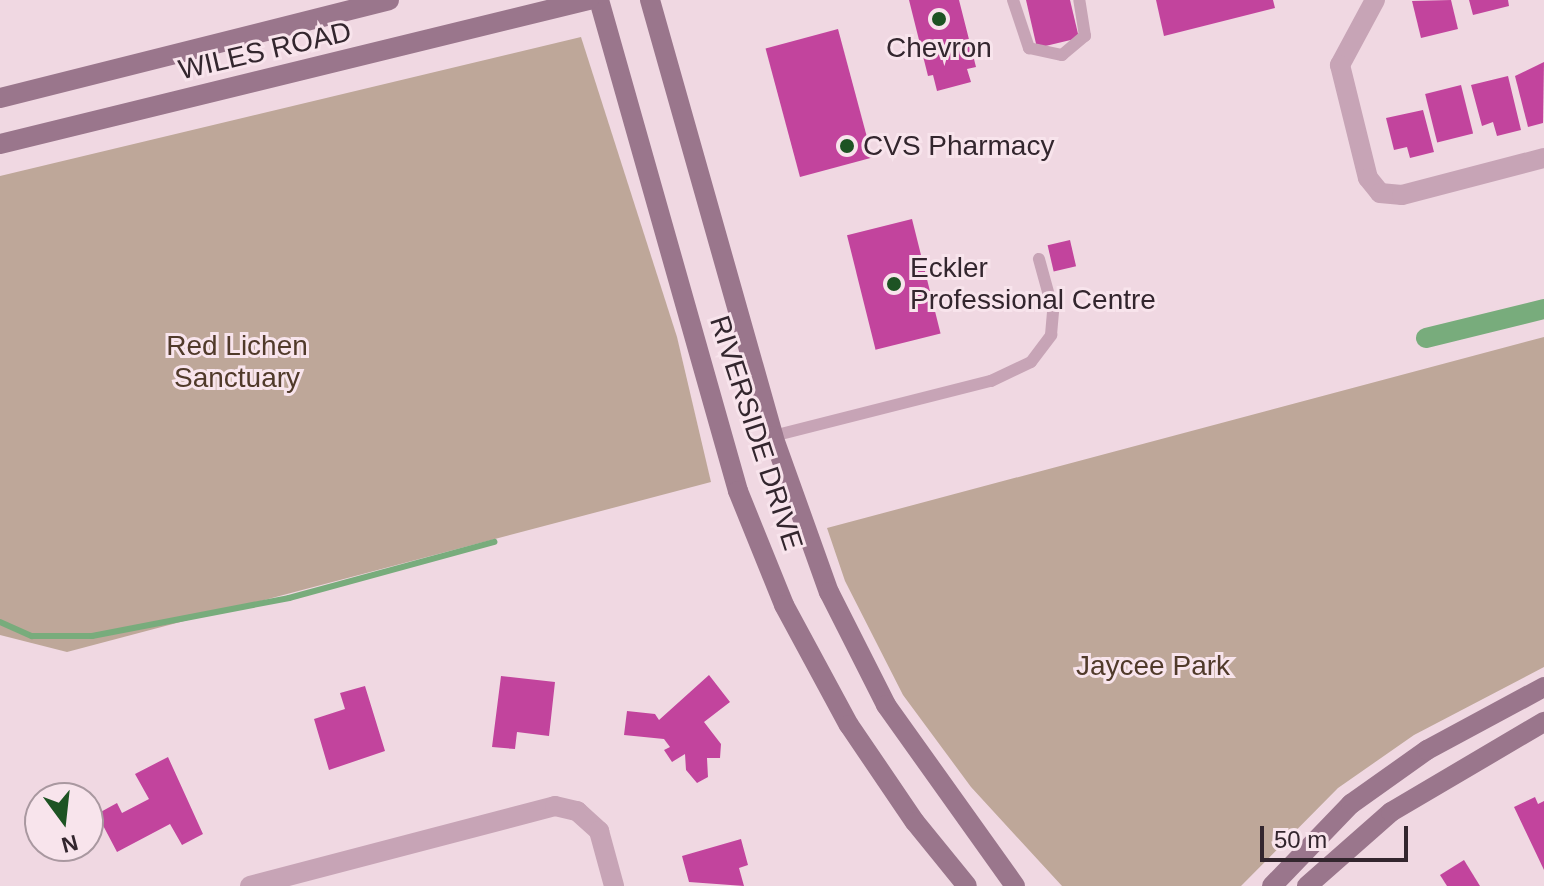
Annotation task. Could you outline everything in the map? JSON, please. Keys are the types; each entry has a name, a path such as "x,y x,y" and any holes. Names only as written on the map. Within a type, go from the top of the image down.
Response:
{"street":[{"name":"WILES ROAD","path":"0,98 357,4 389,0"},
{"name":"WILES ROAD","path":"0,144 589,0"},
{"name":"RIVERSIDE DRIVE","path":"599,0 738,491 784,605 849,725 915,822 967,886"},
{"name":"RIVERSIDE DRIVE","path":"650,0 773,436 829,592 886,705 1015,886"},
{"path":"1375,0 1340,65 1368,178 1380,193 1402,195 1544,158"},
{"path":"1272,886 1351,804 1427,750 1544,687"},
{"path":"1307,886 1391,812 1544,722"},
{"path":"250,886 555,806 577,811 599,831 614,886"}],"lane":[{"path":"1013,0 1029,48 1062,55 1085,36 1079,0"},
{"path":"773,436 991,381 1031,362 1051,335 1053,310 1039,259"}],"green space":[{"name":"Red Lichen Sanctuary","path":"581,37 677,337 711,482 67,652 0,635 0,176"},
{"name":"Jaycee Park","path":"1544,337 1544,667 1414,735 1338,788 1241,886 1062,886 971,787 903,695 845,581 827,528"}],"building":[{"path":"909,0 959,0 976,67 967,69 971,82 937,91 933,75 928,76"},
{"path":"1026,0 1070,0 1079,38 1037,48"},
{"path":"1156,0 1273,0 1275,8 1164,36"},
{"path":"1451,0 1458,29 1421,38 1412,1"},
{"path":"1469,0 1508,0 1509,6 1473,15"},
{"name":"CVS Pharmacy","path":"838,29 872,157 800,177 766,48"},
{"path":"1544,62 1543,123 1528,127 1515,76"},
{"path":"1508,76 1521,130 1497,136 1493,122 1482,126 1471,85"},
{"path":"1461,85 1473,134 1437,142 1425,94"},
{"path":"1423,110 1434,152 1410,158 1407,147 1394,150 1386,118"},
{"name":"Eckler Professional Centre","path":"912,219 941,333 876,350 847,235"},
{"path":"1070,240 1076,266 1054,271 1048,245"},
{"path":"709,675 730,702 704,722 721,744 720,758 707,758 708,777 697,783 686,770 685,754 672,762 664,750 670,747 664,739 624,735 627,711 655,714 659,720"},
{"path":"501,676 555,682 549,736 517,732 515,749 492,747"},
{"path":"365,686 385,751 329,770 314,719 345,709 340,693"},
{"path":"168,757 203,834 182,845 170,824 117,852 104,827 104,810 117,803 122,813 149,799 135,774"},
{"path":"1535,797 1538,804 1544,801 1544,870 1514,807"},
{"path":"741,839 748,865 739,868 744,886 689,882 682,856"},
{"path":"1464,860 1480,886 1447,886 1440,875"}],"waterway":[{"path":"1426,338 1544,309"},
{"path":"0,622 32,636 92,636 289,598 494,542"}],"place":[{"name":"Chevron","path":"939,19"},
{"name":"CVS Pharmacy","path":"847,146"},
{"name":"Eckler Professional Centre","path":"894,284"}]}
